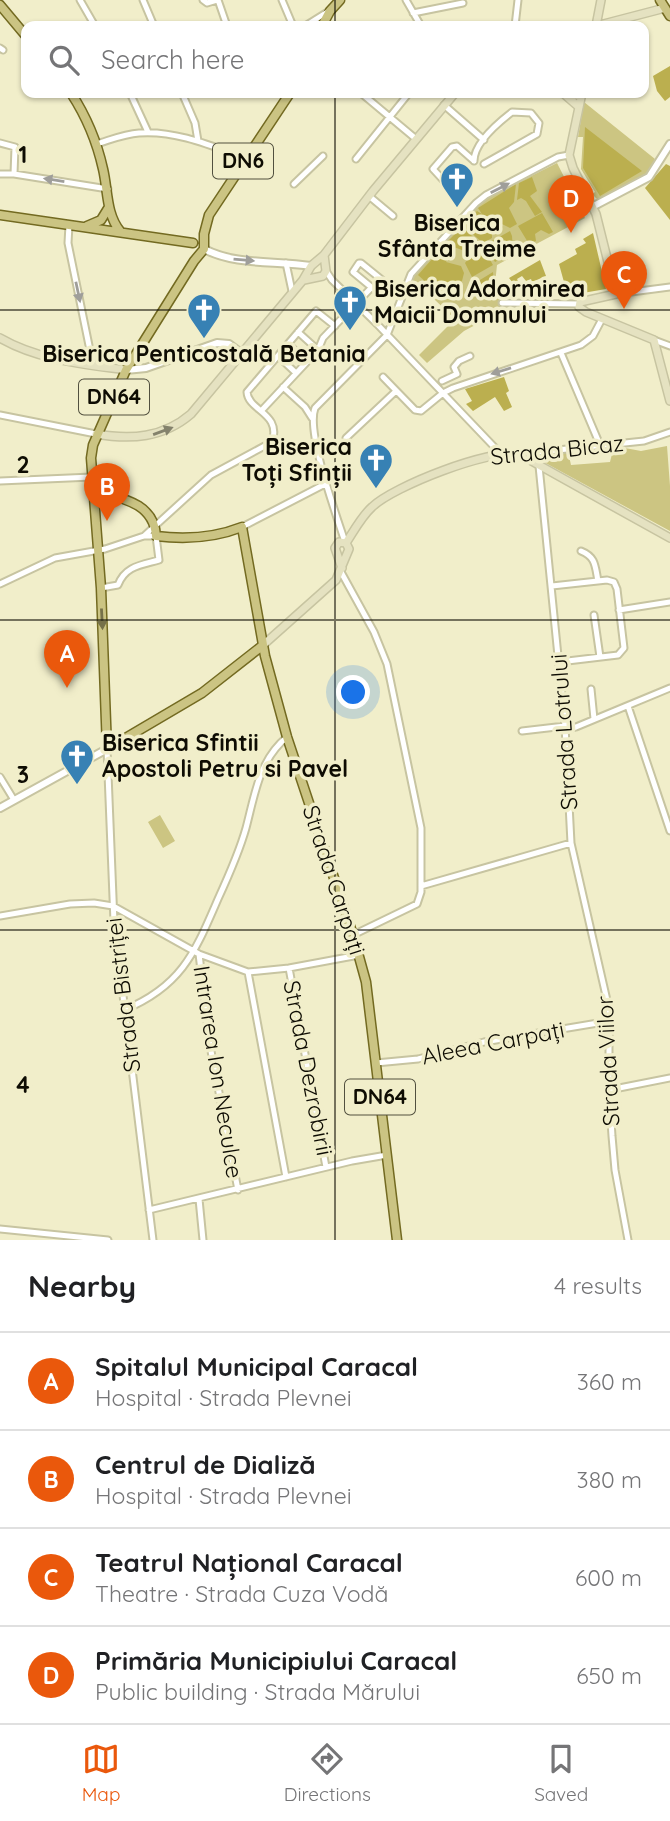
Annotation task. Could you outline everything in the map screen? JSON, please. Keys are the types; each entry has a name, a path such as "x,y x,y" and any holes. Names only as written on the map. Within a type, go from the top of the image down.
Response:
{"main road":[{"path":"325,21 340,0"},
{"path":"597,21 600,0"},
{"path":"622,21 668,12 660,0"},
{"path":"0,5 21,30"},
{"path":"73,98 96,144 108,189 109,224"},
{"name":"DN6","path":"197,247 209,215 287,98"},
{"path":"96,434 137,437 155,434 174,427 198,407 292,291 317,270 324,255 369,196 450,98"},
{"path":"567,98 579,107"},
{"path":"580,98 569,155 593,206 616,294 585,299 579,304 583,311 654,340 670,401"},
{"path":"0,215 84,227 109,224 197,247"},
{"name":"DN64","path":"107,749 101,588 91,452 96,434 126,370 197,247"},
{"path":"0,338 41,355 126,370"},
{"path":"536,452 536,464"},
{"name":"Strada Bicaz","path":"342,543 379,501 462,463 500,453 519,454"},
{"path":"519,454 670,538"},
{"path":"93,490 137,504 146,510 155,525 156,536 196,538 242,527"},
{"name":"Strada Carpați","path":"242,527 262,646 287,737 353,935 368,993 397,1240"},
{"path":"107,749 202,693 318,598 342,570 349,547 342,543 335,551 342,570"},
{"path":"338,555 347,554"}],"street":[{"path":"80,0 92,21"},
{"path":"143,0 152,21"},
{"path":"203,0 210,3 217,0 225,21"},
{"path":"282,0 291,21"},
{"path":"406,0 418,21"},
{"path":"516,21 518,0"},
{"path":"413,13 463,3"},
{"path":"313,21 330,11"},
{"path":"132,98 148,132"},
{"path":"184,98 195,123 198,141"},
{"path":"367,98 416,139"},
{"path":"356,159 406,98"},
{"path":"444,105 485,140"},
{"path":"456,180 445,182 433,172 434,166 454,145 474,161 475,153 485,140 512,112 531,113 539,123 539,131 534,137 484,164"},
{"path":"96,144 132,133 148,132 198,141 245,158"},
{"path":"0,143 15,147 14,174"},
{"path":"593,206 649,177 670,144"},
{"path":"312,418 315,408 387,335 411,274 481,198 558,158 569,155"},
{"path":"294,184 323,156"},
{"path":"0,174 108,189"},
{"path":"369,196 393,216"},
{"path":"69,225 69,249 93,365"},
{"path":"197,247 226,258 286,263 317,270 332,280 500,453"},
{"path":"286,263 292,291"},
{"path":"360,263 383,281 376,291 371,288 353,272 360,263"},
{"path":"616,294 670,287"},
{"path":"262,410 318,349 319,343 371,288"},
{"path":"502,303 579,304"},
{"path":"144,536 211,475 272,442 273,427 262,410 247,397 247,392 316,311 335,326"},
{"path":"383,377 415,410 421,411 443,393 490,374 561,353 588,341 602,319"},
{"path":"298,332 318,349"},
{"path":"654,340 670,346"},
{"path":"126,370 146,368 217,343 229,344 242,353"},
{"path":"288,344 307,361"},
{"path":"561,353 600,445"},
{"path":"278,356 296,373"},
{"path":"442,381 457,374 454,367 459,361 470,356"},
{"path":"283,387 305,407 312,418 342,543"},
{"path":"346,438 396,391"},
{"path":"0,415 96,434"},
{"name":"Strada Bicaz","path":"519,454 644,441 670,432"},
{"name":"Strada Lotrului","path":"421,886 571,843 565,728 552,586 536,464"},
{"path":"0,481 92,477"},
{"path":"242,527 327,483"},
{"path":"0,584 55,558 98,551 144,536 156,536 159,560 125,572 118,585 101,588"},
{"path":"581,551 590,555 594,561 598,581"},
{"path":"342,570 387,664 421,828 420,898 412,908 353,935"},
{"path":"552,586 614,582 624,648 621,653 559,662"},
{"path":"619,610 670,602"},
{"path":"594,615 600,657"},
{"path":"522,731 565,728 670,688"},
{"path":"591,689 594,719"},
{"path":"628,706 670,831"},
{"path":"124,1010 151,996 172,980 197,953 237,855 261,771 272,751 287,737"},
{"path":"0,808 107,749"},
{"name":"Strada Bistriței","path":"107,749 113,906 153,1240"},
{"path":"0,777 14,800"},
{"name":"Strada Viilor","path":"571,843 607,997 610,1021 609,1090 615,1170 628,1240"},
{"path":"0,916 70,904 94,903 113,906 197,953 248,972 289,968 359,955"},
{"name":"Intrarea Ion Neculce","path":"197,953 209,1046 238,1190"},
{"name":"Strada Dezrobirii","path":"289,968 326,1167"},
{"path":"248,972 286,1177"},
{"name":"Aleea Carpați","path":"376,1063 418,1059 484,1042 610,1021"},
{"path":"609,1090 670,1078"},
{"path":"149,1210 387,1155"},
{"path":"199,1199 203,1240"},
{"path":"0,1229 108,1240"}],"shaded area":[{"path":"670,66 670,97 665,101 657,91 653,76"},
{"path":"584,102 655,159 649,172 598,200 592,194 595,192 581,169 583,137 578,137"},
{"path":"585,127 642,171 600,196 583,168"},
{"path":"557,163 585,218 497,265 495,284 507,308 464,331 427,363 419,355 455,319 435,300 409,287 413,276 483,200"},
{"path":"666,164 670,166 670,220 645,188"},
{"path":"532,177 537,191 530,196 542,212 535,216 526,201 521,198 517,200 519,183"},
{"path":"516,184 514,202 509,208 517,224 510,228 482,214 478,208"},
{"path":"477,211 503,227 498,230 492,228 492,238 483,243 462,225"},
{"path":"542,213 553,232 549,234 541,230 535,234 536,241 529,244 518,226"},
{"path":"462,227 481,244 467,252 454,247 449,240"},
{"path":"510,231 513,252 495,262 485,245"},
{"path":"593,233 606,289 567,293 559,264 577,254 575,249 586,243 583,239"},
{"path":"447,242 453,249 446,262 461,266 464,273 462,281 440,295 418,275"},
{"path":"482,246 493,265 472,277 465,263 468,254"},
{"path":"540,260 546,276 532,282 531,279 526,281 522,276 517,279 519,283 513,283 509,278"},
{"path":"493,272 494,284 500,294 491,299 488,294 479,292 475,283"},
{"path":"504,377 509,391 506,393 512,407 504,411 495,397 473,411 466,404 472,401 465,389"},
{"path":"614,446 641,451 667,446 670,531 540,460 540,454 586,449 587,455 584,458 581,455 569,456 571,465 610,462"},
{"path":"160,815 175,841 163,848 148,822"}],"place":[{"name":"Biserica Sfânta Treime","path":"457,209"},
{"name":"Primăria Municipiului Caracal","path":"571,233"},
{"name":"Teatrul Național Caracal","path":"624,309"},
{"name":"Biserica Adormirea Maicii Domnului","path":"350,332"},
{"name":"Biserica Penticostală Betania","path":"204,340"},
{"name":"Biserica Toți Sfinții","path":"376,490"},
{"name":"Centrul de Dializă","path":"107,521"},
{"name":"Spitalul Municipal Caracal","path":"67,688"},
{"name":"Biserica Sfintii Apostoli Petru si Pavel","path":"77,786"}]}
